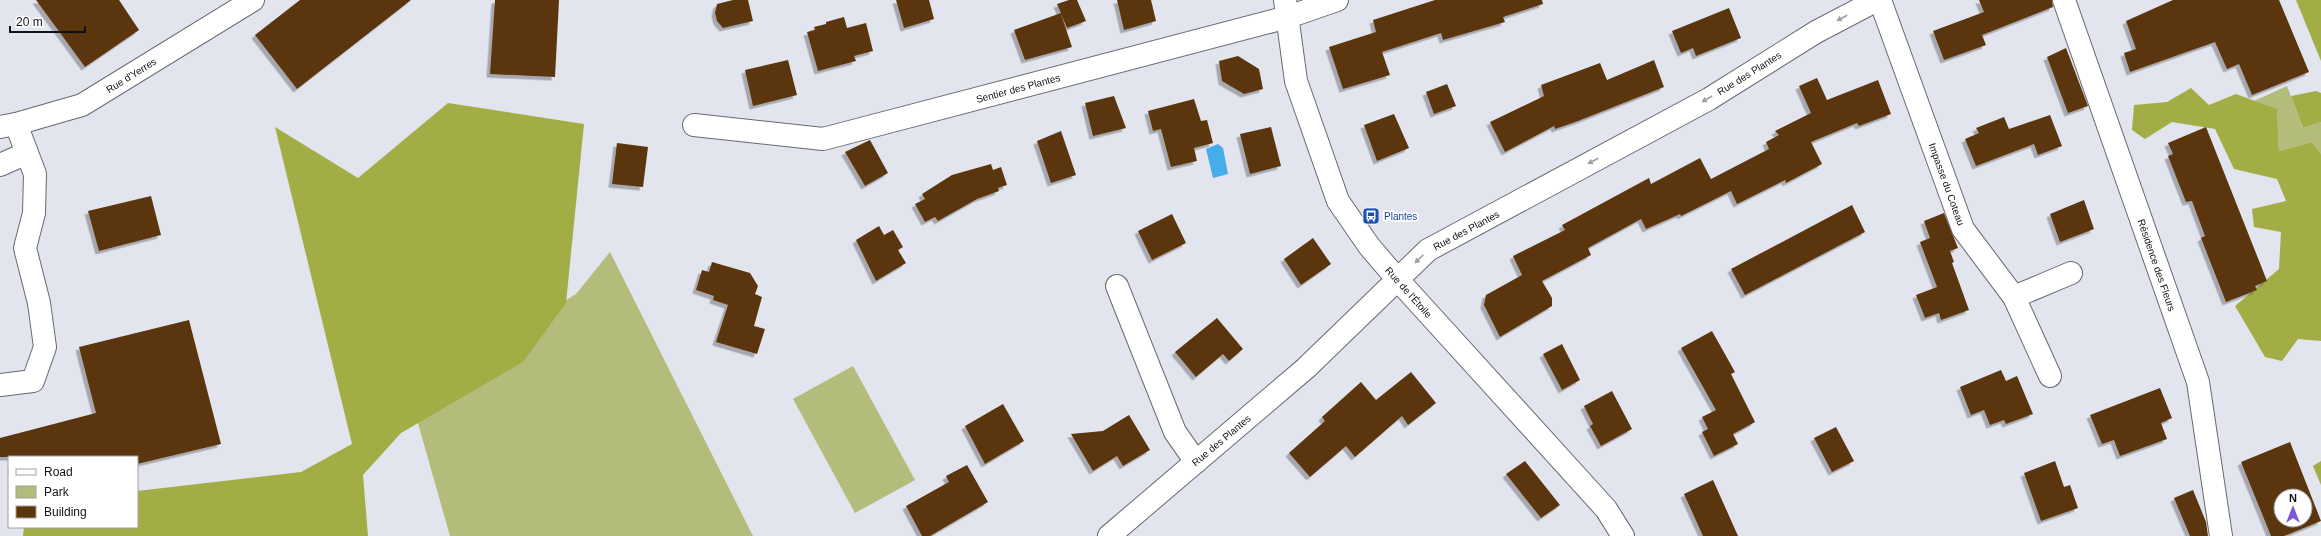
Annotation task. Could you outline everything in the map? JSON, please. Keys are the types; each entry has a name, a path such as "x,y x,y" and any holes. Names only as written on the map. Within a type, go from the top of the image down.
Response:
{"street":[{"name":"Sentier des Plantes","path":"694,125 823,139 1287,9 1337,0"},
{"name":"Rue des Plantes","path":"1109,536 1306,368 1428,250 1708,99 1816,32 1878,0"},
{"name":"Impasse du Coteau","path":"1878,0 1963,229 2014,298 2050,376"},
{"name":"Résidence des Fleurs","path":"2064,0 2198,382 2221,536"},
{"name":"Rue d'Yerres","path":"8,126 82,105 243,2"},
{"name":"Rue de l'Étoile","path":"1287,9 1296,81 1338,200 1369,246 1398,280 1606,509 1623,536"},
{"path":"0,385 33,381 45,347 39,303 24,248 34,213 35,174 27,153 8,126"},
{"path":"0,165 27,153"},
{"path":"2014,298 2071,272"},
{"path":"1117,286 1175,432 1196,462"}],"green space":[{"path":"2296,0 2321,0 2321,61"},
{"path":"2287,86 2303,128 2321,122 2321,154 2312,142 2279,151 2277,110 2254,101"},
{"path":"2191,88 2209,105 2236,94 2277,109 2279,151 2312,142 2321,154 2321,341 2298,339 2282,361 2265,357 2235,306 2279,269 2281,232 2254,227 2252,209 2286,201 2277,179 2234,169 2215,129 2172,122 2145,139 2132,130 2134,105 2167,102"},
{"path":"2316,91 2321,93 2321,122 2303,128 2291,96"},
{"path":"448,103 584,124 566,303 523,362 401,433 363,475 368,536 23,536 24,528 138,528 138,491 301,472 352,444 275,127 358,178"},
{"path":"610,252 753,536 450,536 410,395 576,294"},
{"path":"853,366 915,480 855,513 793,399"},
{"path":"2321,461 2321,485 2313,466"}],"water":[{"path":"1218,144 1223,148 1228,174 1213,178 1206,149"}],"building":[{"path":"36,0 119,0 139,30 85,67"},
{"path":"300,0 411,0 297,89 255,35"},
{"path":"495,0 559,0 555,77 490,74"},
{"path":"733,0 748,0 753,21 723,28 717,21 715,13 717,4"},
{"path":"896,0 929,0 934,19 904,28"},
{"path":"1069,0 1077,0 1086,21 1067,28 1061,14 1072,47 1025,60 1014,30 1061,13 1057,4"},
{"path":"1117,0 1151,0 1156,21 1124,30"},
{"path":"1435,0 1542,0 1543,4 1503,17 1505,22 1443,40 1441,33 1382,52 1390,75 1343,89 1329,47 1376,32 1373,20"},
{"path":"1979,0 2052,0 2053,7 1982,35 1986,45 1944,60 1933,31 1984,12"},
{"path":"2173,0 2279,0 2309,72 2252,95 2239,64 2227,69 2215,42 2130,72 2124,53 2136,49 2126,21"},
{"path":"1729,8 1741,38 1696,56 1693,48 1681,53 1672,31"},
{"path":"844,17 847,28 866,23 873,51 854,56 856,61 818,71 807,32 815,30 814,27 826,24 826,22"},
{"path":"2066,48 2088,106 2068,113 2047,57"},
{"path":"1238,56 1259,69 1263,89 1244,94 1222,81 1219,61"},
{"path":"788,60 797,95 753,106 745,70"},
{"path":"1654,60 1664,87 1578,121 1555,129 1554,126 1505,152 1490,122 1544,96 1541,85 1600,63 1607,80"},
{"path":"1817,78 1827,100 1878,80 1891,114 1859,126 1857,123 1811,142 1822,164 1786,183 1785,180 1737,204 1731,191 1681,216 1680,214 1646,229 1641,219 1588,248 1591,255 1542,281 1552,298 1552,306 1500,337 1484,305 1486,295 1522,275 1513,256 1565,230 1562,225 1649,178 1651,184 1700,158 1711,179 1769,149 1766,142 1779,135 1775,131 1811,113 1799,86"},
{"path":"1447,84 1456,106 1434,114 1426,92"},
{"path":"1114,96 1126,128 1093,136 1085,103"},
{"path":"1194,99 1201,121 1207,120 1213,143 1194,148 1197,161 1171,167 1161,129 1153,131 1148,111"},
{"path":"1394,114 1409,148 1377,161 1364,125"},
{"path":"2050,115 2062,146 2038,155 2034,144 1976,166 1965,139 1979,133 1976,128 2004,117 2009,129"},
{"path":"1271,127 1281,166 1250,174 1240,134"},
{"path":"2206,127 2267,281 2255,286 2257,290 2226,302 2201,238 2205,236 2192,201 2186,202 2168,156 2173,154 2168,143"},
{"path":"1061,131 1076,175 1051,183 1037,141"},
{"path":"870,140 888,173 865,186 845,152"},
{"path":"617,143 648,147 643,187 612,184"},
{"path":"991,164 993,170 1001,167 1007,185 998,188 999,191 977,199 938,221 935,217 925,222 915,204 925,199 922,194 952,175"},
{"path":"151,196 161,235 99,251 88,211"},
{"path":"2084,200 2094,229 2060,242 2050,214"},
{"path":"1852,205 1865,232 1745,295 1731,269"},
{"path":"1944,213 1958,248 1950,251 1954,262 1952,263 1969,310 1941,320 1939,313 1925,318 1916,295 1937,287 1920,242 1930,238 1924,221"},
{"path":"1172,214 1186,243 1152,260 1138,231"},
{"path":"879,226 884,235 893,230 903,247 898,250 906,263 876,281 856,240"},
{"path":"1313,238 1331,264 1301,285 1284,259"},
{"path":"712,262 750,273 758,286 755,294 762,297 754,326 765,329 757,354 716,342 728,305 713,300 714,296 696,290 702,270 709,272"},
{"path":"1217,318 1243,349 1229,361 1223,354 1196,377 1175,352"},
{"path":"189,320 221,444 138,464 138,456 0,457 0,438 96,413 79,347"},
{"path":"1712,331 1735,372 1731,374 1755,422 1733,434 1738,444 1714,456 1702,432 1708,429 1702,417 1716,410 1681,348"},
{"path":"1562,344 1580,380 1562,390 1543,354"},
{"path":"2001,370 2006,381 2017,376 2033,414 2006,424 2004,420 1990,425 1984,410 1971,415 1960,387"},
{"path":"1411,372 1436,403 1408,425 1402,416 1355,457 1346,446 1310,477 1289,453 1325,421 1322,417 1361,382 1376,400"},
{"path":"2160,388 2172,418 2161,423 2167,439 2120,456 2114,440 2102,444 2090,415"},
{"path":"1612,391 1632,429 1601,446 1590,426 1593,424 1584,406"},
{"path":"1003,404 1024,441 985,464 965,426"},
{"path":"1129,415 1150,450 1123,466 1117,456 1093,471 1071,434 1103,431"},
{"path":"1836,427 1854,461 1832,472 1814,438"},
{"path":"2290,442 2308,488 2273,488 2273,528 2304,528 2284,536 2271,536 2241,462"},
{"path":"1525,461 1560,505 1541,518 1506,474"},
{"path":"2055,461 2064,487 2070,485 2078,508 2041,521 2024,473"},
{"path":"967,465 988,502 930,536 922,536 906,506 949,482 946,476"},
{"path":"1713,480 1738,536 1703,536 1684,494"},
{"path":"2193,490 2206,522 2208,536 2190,536 2174,498"},
{"path":"2313,501 2321,521 2313,524"}],"place":[{"name":"Plantes","path":"1371,216"}]}
